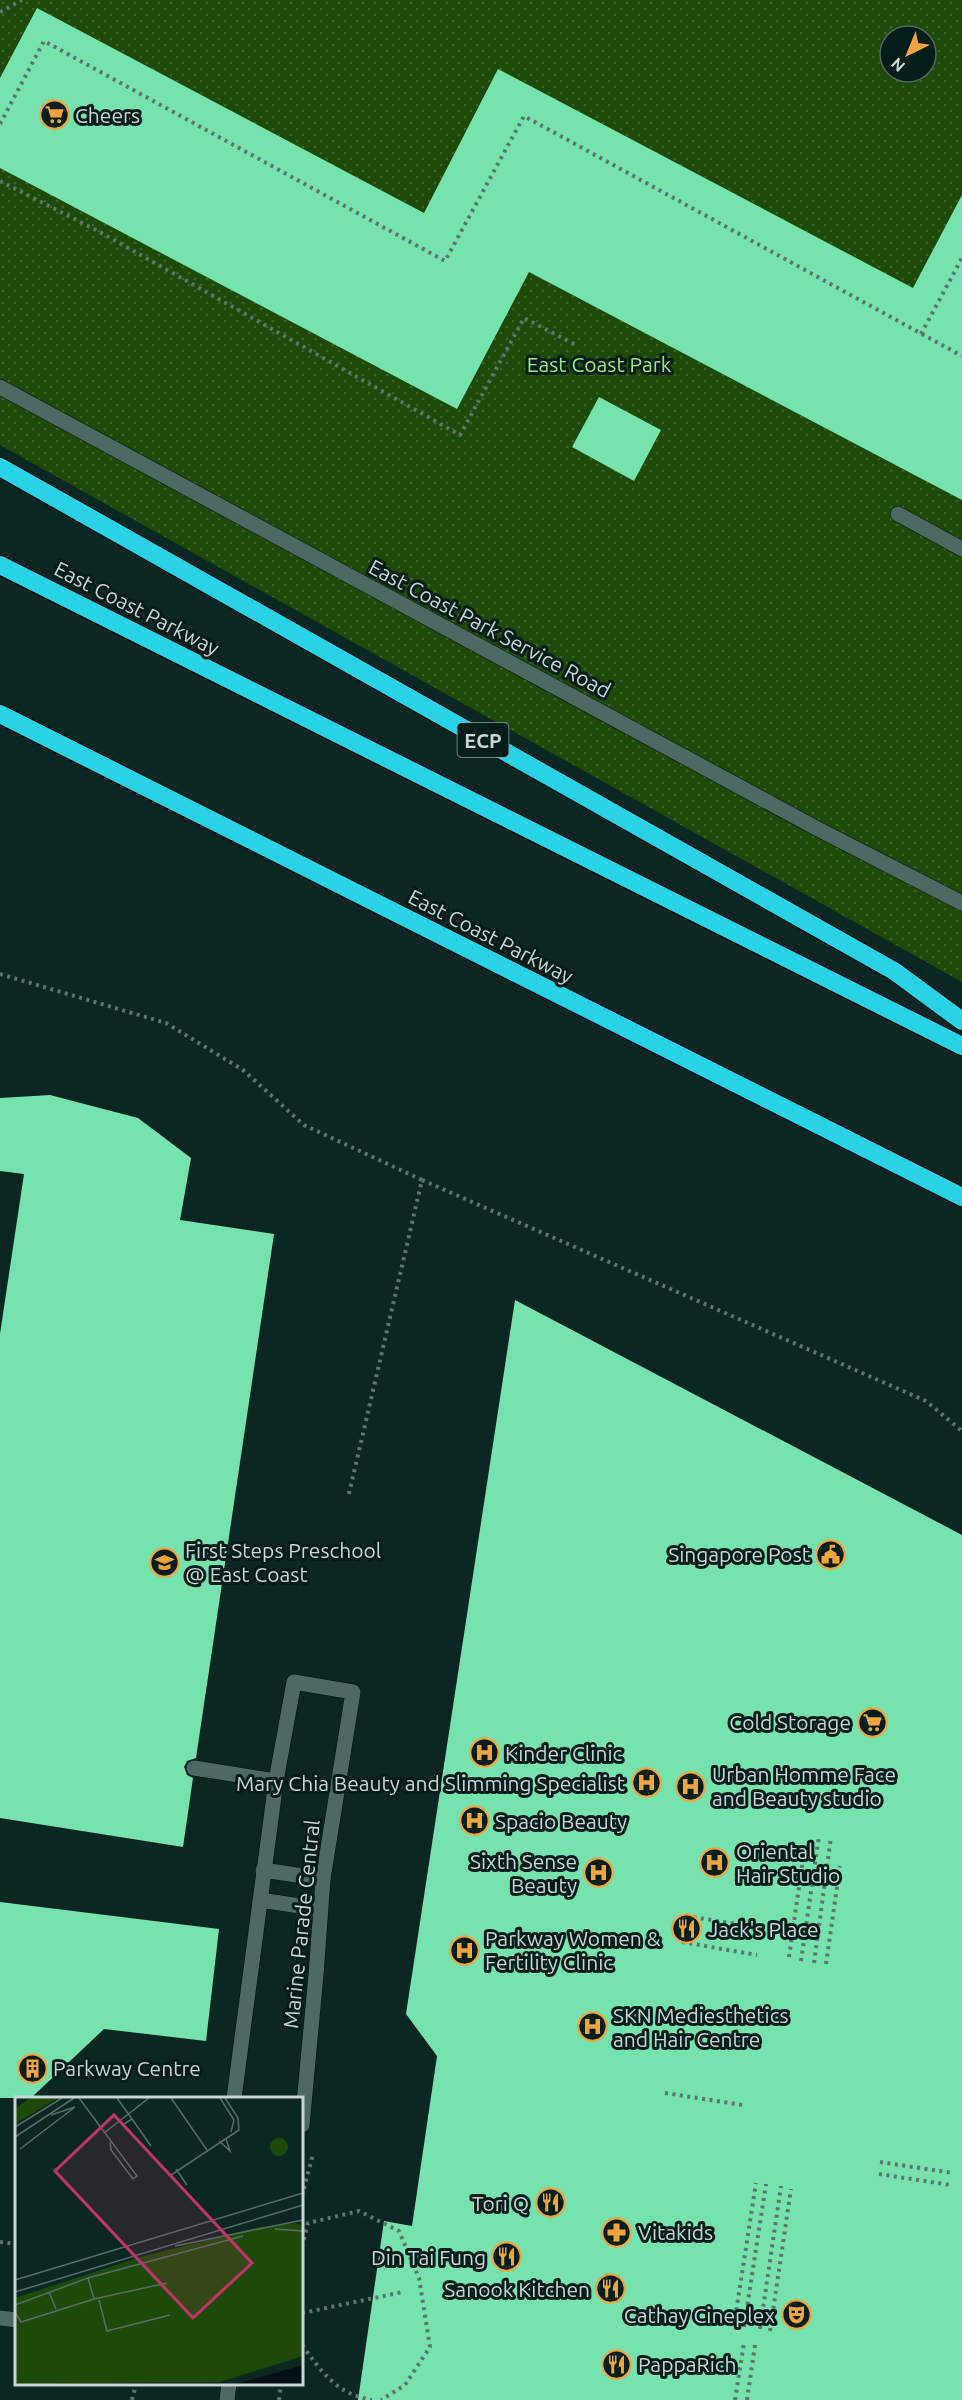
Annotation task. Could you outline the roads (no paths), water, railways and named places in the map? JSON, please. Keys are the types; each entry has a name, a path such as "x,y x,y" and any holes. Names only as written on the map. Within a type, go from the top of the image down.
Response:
{"highway":[{"name":"ECP","path":"0,467 894,971 962,1021"},
{"name":"East Coast Parkway","path":"0,565 962,1046"},
{"name":"East Coast Parkway","path":"0,714 962,1197"}],"street":[{"name":"East Coast Park Service Road","path":"0,387 816,828 962,903"},
{"path":"898,514 962,549"},
{"name":"Marine Parade Central","path":"234,2097 263,1870 294,1682 353,1692 323,1879 303,2114"},
{"path":"194,1768 276,1781"},
{"path":"263,1870 323,1879"},
{"path":"260,1900 320,1910"},
{"path":"0,2318 15,2320"},
{"path":"227,2400 228,2385"}],"place":[{"name":"Cheers","path":"54,115"},
{"name":"Singapore Post","path":"831,1554"},
{"name":"First Steps Preschool @ East Coast","path":"164,1562"},
{"name":"Cold Storage","path":"872,1722"},
{"name":"Kinder Clinic","path":"484,1753"},
{"name":"Mary Chia Beauty and Slimming Specialist","path":"646,1783"},
{"name":"Urban Homme Face and Beauty studio","path":"691,1786"},
{"name":"Spacio Beauty","path":"474,1821"},
{"name":"Oriental Hair Studio","path":"715,1863"},
{"name":"Sixth Sense Beauty","path":"598,1873"},
{"name":"Jack's Place","path":"687,1929"},
{"name":"Parkway Women & Fertility Clinic","path":"464,1950"},
{"name":"SKN Mediesthetics and Hair Centre","path":"592,2027"},
{"name":"Parkway Centre","path":"32,2068"},
{"name":"Tori Q","path":"550,2203"},
{"name":"Vitakids","path":"617,2232"},
{"name":"Din Tai Fung","path":"507,2257"},
{"name":"Sanook Kitchen","path":"611,2289"},
{"name":"Cathay Cineplex","path":"796,2315"},
{"name":"PappaRich","path":"617,2364"}],"park label":[{"name":"East Coast Park","path":"599,364"}]}
